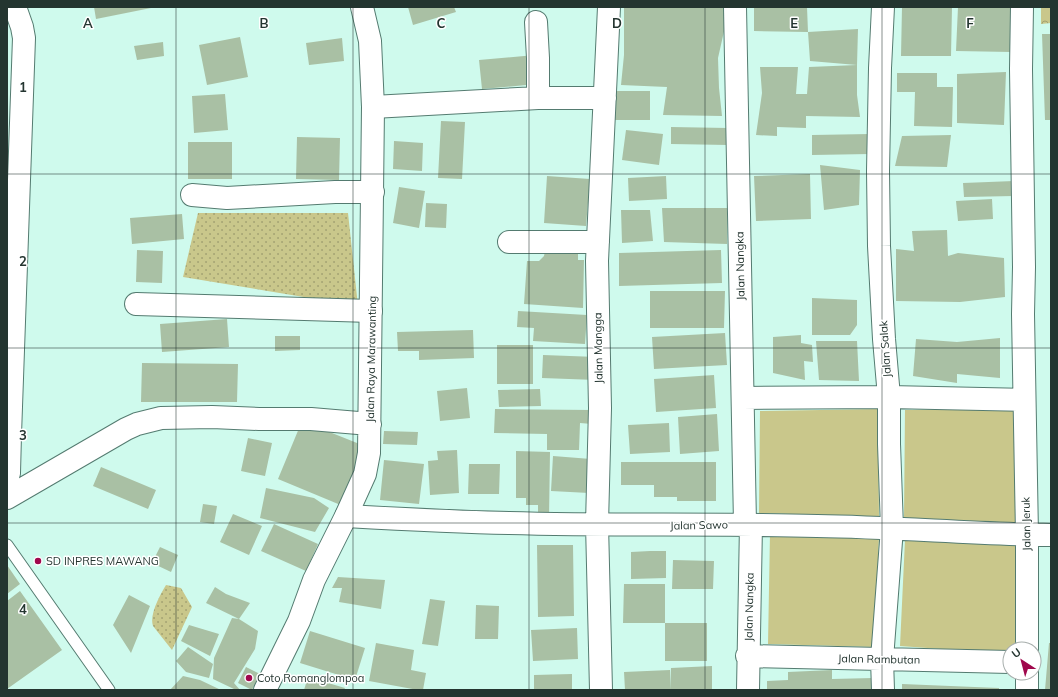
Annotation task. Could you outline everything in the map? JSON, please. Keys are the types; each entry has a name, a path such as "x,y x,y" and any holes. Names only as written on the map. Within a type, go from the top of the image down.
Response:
{"street":[{"path":"7,480 10,435 24,38 15,7"},
{"name":"Jalan Raya Marawanting","path":"265,690 299,621 314,580 346,516 364,474 370,453 374,108 370,40 362,7"},
{"name":"Jalan Mangga","path":"601,690 597,524 600,408 597,261 610,7"},
{"name":"Jalan Nangka","path":"735,7 743,398 748,524 748,690"},
{"name":"Jalan Salak","path":"883,7 878,171 879,246 889,397 888,444 892,528 882,659 883,690"},
{"name":"Jalan Jeruk","path":"1022,7 1021,69 1027,641"},
{"path":"536,22 538,98"},
{"path":"374,108 538,98 606,98"},
{"path":"192,195 228,198 336,192 373,192"},
{"path":"509,242 598,242"},
{"path":"136,304 371,311"},
{"path":"743,398 889,397 1024,400"},
{"path":"7,498 126,429 137,424 161,418 212,417 291,420 311,419 370,424"},
{"name":"Jalan Sawo","path":"346,516 510,523 665,525 748,524 892,528 954,532 1051,535"},
{"name":"Jalan Rambutan","path":"747,656 1002,662"}],"lane":[{"path":"7,545 109,690"}],"green space":[{"path":"1041,7 1051,7 1051,23 1041,24"},
{"path":"198,213 348,213 358,306 183,277"},
{"path":"1018,408 1020,523 904,518 905,410"},
{"path":"878,409 879,517 759,513 760,411"},
{"path":"770,533 879,537 874,647 768,644"},
{"path":"905,540 1021,542 1021,641 1002,641 1002,653 900,646"},
{"path":"166,585 181,588 192,607 172,650 153,626 152,621 152,616 156,605"}],"building":[{"path":"94,7 151,7 151,8 96,19"},
{"path":"408,7 454,7 456,12 413,25"},
{"path":"624,7 724,7 725,27 718,58 722,116 663,115 667,87 621,85 624,55"},
{"path":"754,7 807,7 808,32 754,31"},
{"path":"902,7 952,7 951,56 901,56"},
{"path":"958,7 1013,7 1011,52 956,51"},
{"path":"858,29 857,65 810,61 808,32"},
{"path":"1042,34 1051,34 1051,120 1045,120"},
{"path":"240,37 248,77 207,85 199,45"},
{"path":"342,38 344,61 309,65 306,43"},
{"path":"163,42 164,56 137,60 134,46"},
{"path":"535,55 537,84 482,89 479,60"},
{"path":"857,65 857,95 860,117 806,116 806,128 777,127 777,136 756,135 762,93 760,67 798,67 796,94 807,94 809,67"},
{"path":"1006,72 1004,125 957,123 957,74"},
{"path":"897,73 937,73 937,87 953,87 952,127 914,126 915,92 897,92"},
{"path":"615,91 650,91 650,120 615,120"},
{"path":"225,94 228,130 194,133 192,96"},
{"path":"441,121 465,122 462,179 438,178"},
{"path":"671,127 728,128 728,145 671,144"},
{"path":"626,130 663,134 659,165 622,160"},
{"path":"870,134 870,154 812,155 812,135"},
{"path":"951,135 947,167 895,166 902,136"},
{"path":"297,137 340,138 339,180 296,179"},
{"path":"394,141 423,143 422,171 393,169"},
{"path":"188,142 232,142 232,179 188,179"},
{"path":"820,165 860,170 859,205 824,210"},
{"path":"810,174 811,219 756,221 754,176"},
{"path":"547,176 590,179 586,226 544,223"},
{"path":"666,176 667,199 629,201 628,178"},
{"path":"1014,181 1014,196 964,197 963,183"},
{"path":"399,187 425,191 419,228 393,223"},
{"path":"992,199 993,219 958,221 956,201"},
{"path":"426,203 447,204 446,228 425,227"},
{"path":"662,208 727,208 727,244 664,242"},
{"path":"621,210 650,210 653,241 622,243"},
{"path":"182,214 184,239 132,244 130,218"},
{"path":"947,230 948,256 958,253 1004,258 1005,297 960,302 896,301 896,249 914,251 912,231"},
{"path":"546,246 578,247 578,260 584,260 583,308 524,304 527,261 539,261 544,256"},
{"path":"137,250 163,251 162,283 136,282"},
{"path":"721,250 722,283 619,286 619,253"},
{"path":"650,291 725,291 724,328 650,328"},
{"path":"812,298 857,300 857,325 850,335 812,335"},
{"path":"518,311 587,315 585,344 533,341 534,328 517,327"},
{"path":"227,319 229,347 162,352 160,324"},
{"path":"473,330 474,358 419,360 419,351 398,351 397,332"},
{"path":"725,333 727,365 654,369 652,337"},
{"path":"801,335 801,343 812,345 813,362 804,361 805,380 773,373 773,337"},
{"path":"275,336 300,336 300,350 275,351"},
{"path":"1000,338 1000,378 957,374 957,383 913,376 916,339 957,342"},
{"path":"816,341 857,341 859,381 819,380"},
{"path":"497,345 533,345 533,384 497,384"},
{"path":"543,355 597,357 596,380 542,378"},
{"path":"142,363 238,364 237,402 141,402"},
{"path":"714,375 716,408 656,412 654,379"},
{"path":"467,388 470,418 440,421 437,391"},
{"path":"540,389 541,406 499,407 498,390"},
{"path":"495,409 592,410 592,424 580,423 579,450 547,450 547,434 494,433"},
{"path":"717,414 719,451 680,454 678,417"},
{"path":"302,421 367,447 343,506 278,479"},
{"path":"669,423 670,452 630,454 628,425"},
{"path":"384,431 418,432 417,445 383,444"},
{"path":"248,438 272,443 265,476 241,471"},
{"path":"457,450 459,493 430,495 428,461 438,460 437,451"},
{"path":"516,451 550,452 549,518 538,518 538,505 526,505 526,498 516,498"},
{"path":"553,456 591,459 589,493 551,491"},
{"path":"384,460 424,464 419,504 380,500"},
{"path":"621,462 716,462 716,501 677,501 677,497 654,497 654,485 621,485"},
{"path":"469,464 500,464 499,494 468,494"},
{"path":"101,467 156,490 148,509 93,486"},
{"path":"266,488 314,498 329,508 315,532 260,518"},
{"path":"203,504 217,506 214,524 200,522"},
{"path":"233,514 262,526 249,555 220,542"},
{"path":"274,524 318,544 306,571 261,551"},
{"path":"537,545 573,545 574,616 538,617"},
{"path":"160,547 178,555 171,572 152,563"},
{"path":"666,551 666,578 631,579 631,552"},
{"path":"673,560 714,561 713,589 672,589"},
{"path":"7,565 20,584 7,594"},
{"path":"338,577 385,580 381,609 339,602 342,588 332,588"},
{"path":"624,584 665,584 665,623 623,623"},
{"path":"215,587 226,594 250,603 239,619 206,603"},
{"path":"20,591 62,650 7,689 7,601"},
{"path":"129,595 150,606 131,653 113,625"},
{"path":"430,599 445,601 438,646 422,644"},
{"path":"476,605 499,606 498,639 475,639"},
{"path":"232,618 239,619 258,631 255,649 234,683 240,690 236,690 213,679 214,658"},
{"path":"665,623 707,623 707,661 665,661"},
{"path":"189,625 219,634 210,656 181,641"},
{"path":"577,628 578,659 533,661 531,630"},
{"path":"310,631 365,648 355,680 300,663"},
{"path":"376,643 414,650 411,670 426,673 423,690 369,681"},
{"path":"1049,643 1051,643 1051,690 1045,690"},
{"path":"188,647 213,664 209,678 186,672 176,661"},
{"path":"712,666 712,690 670,690 671,668"},
{"name":"Coto Romanglompoa","path":"246,667 260,674 252,690 238,683"},
{"path":"670,670 670,690 625,690 624,672"},
{"path":"832,670 832,679 873,678 873,690 767,690 767,681 788,680 788,672"},
{"path":"572,674 572,690 534,690 534,675"},
{"path":"183,676 200,680 221,690 170,690"},
{"path":"308,677 345,688 344,690 304,690"},
{"path":"902,684 999,688 999,690 902,690"}],"place":[{"name":"SD INPRES MAWANG","path":"38,561"},
{"name":"Coto Romanglompoa","path":"249,678"}]}
